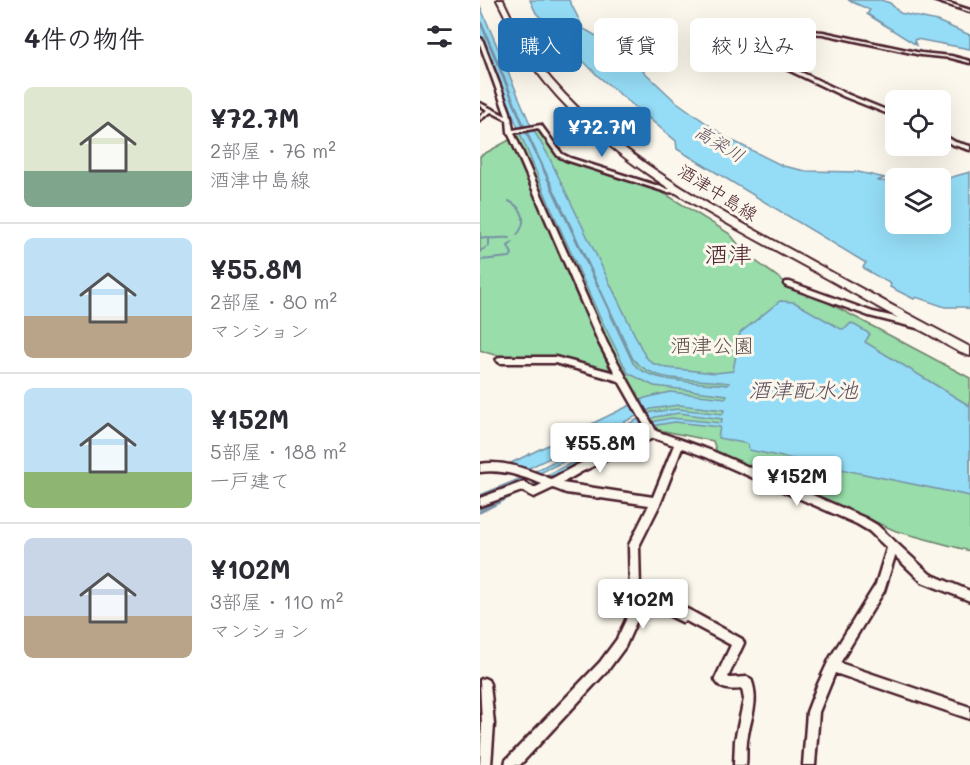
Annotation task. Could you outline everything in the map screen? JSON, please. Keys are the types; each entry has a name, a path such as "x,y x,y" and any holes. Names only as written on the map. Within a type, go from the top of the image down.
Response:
{"main road":[{"name":"酒津中島線","path":"500,0 528,55 564,98 622,148 682,191 770,243 970,352"}],"street":[{"path":"935,0 970,11"},
{"path":"885,112 765,57 752,45 752,38 810,32 823,33 921,54 951,57 970,63"},
{"path":"480,41 508,112 513,132 603,343 652,432 679,445 710,454 861,520 873,528 926,579 970,596"},
{"path":"480,104 508,119"},
{"path":"480,118 490,110"},
{"path":"513,132 541,127 560,155 568,159 668,190 682,191"},
{"path":"951,141 970,148"},
{"path":"788,284 872,314 921,326"},
{"path":"500,360 555,360 622,378"},
{"path":"480,504 523,486 534,493 652,432"},
{"path":"511,765 604,666 621,643 631,620 635,593 634,545 656,502 679,445"},
{"path":"480,468 493,465 505,467 566,489 656,502"},
{"path":"809,765 813,712 832,666 880,587 893,547"},
{"path":"635,593 682,616 687,615 738,643 721,679 728,684 747,683 750,699 741,740 740,765"},
{"path":"832,666 970,713"},
{"path":"484,684 488,724 485,765"}],"green space":[{"name":"酒津公園","path":"538,128 558,155 659,190 730,234 746,254 786,283 823,300 970,378 970,551 896,531 717,453 713,441 654,429 609,346 514,134"},
{"name":"酒津公園","path":"511,139 610,370 598,369 560,358 500,356 480,350 480,156"}],"water":[{"path":"530,0 569,0 578,18 541,18"},
{"path":"848,0 881,0 890,3 900,13 937,21 970,35 970,49 916,39 914,40 916,45 867,14 870,10"},
{"name":"酒津配水池","path":"480,6 498,48 498,62 480,19"},
{"name":"酒津配水池","path":"480,22 498,66 498,72 501,72 525,131 633,363 651,375 664,378 728,385 729,383 665,377 642,368 633,359 526,130 502,72 508,72 531,126 547,153 645,356 652,363 667,368 715,373 733,371 740,333 780,301 794,302 841,329 851,323 870,334 865,342 970,406 970,496 749,450 748,444 718,438 720,427 675,422 657,425 551,479 545,476 656,421 671,418 721,423 722,419 679,413 655,417 538,474 533,472 652,412 678,409 723,414 724,410 679,405 651,409 525,470 509,464 645,398 670,392 726,398 727,395 654,386 628,373 598,313 551,208 480,36"},
{"path":"582,25 594,35 594,72 582,60"},
{"name":"高梁川","path":"594,72 644,72 674,100 727,138 783,166 806,171 858,172 885,178 877,181 885,181 885,234 951,234 951,177 970,172 970,310 964,307 945,307 916,297 914,299 890,287 891,284 863,267 866,263 677,149 676,141"}],"waterway":[{"path":"509,201 518,208 523,216 517,235"},
{"path":"480,237 510,238"},
{"path":"480,251 489,246 489,240"},
{"path":"480,260 510,257 512,254 508,246 513,242"},
{"path":"480,496 528,476"},
{"path":"528,487 552,476"},
{"path":"480,512 519,492"},
{"path":"480,509 508,496"}],"district":[{"name":"酒津","path":"728,253"}]}
